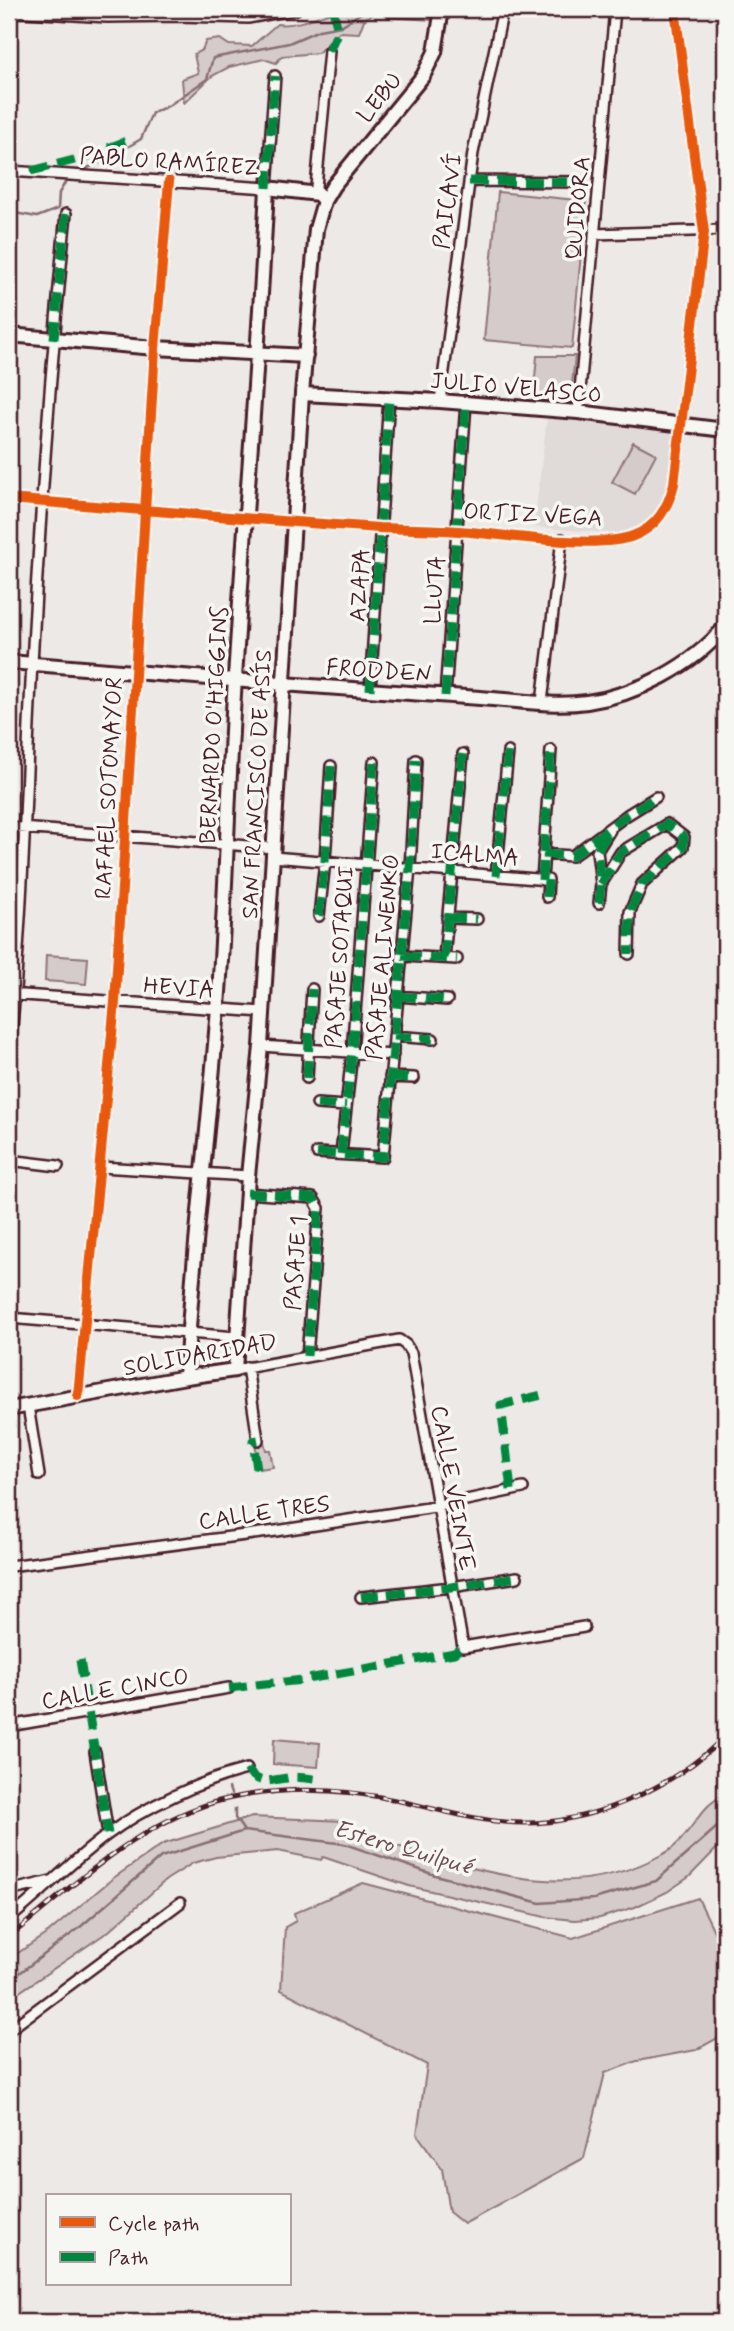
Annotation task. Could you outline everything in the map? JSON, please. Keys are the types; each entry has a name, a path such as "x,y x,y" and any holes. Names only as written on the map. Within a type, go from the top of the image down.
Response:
{"main road":[{"name":"LEBU","path":"321,197 423,76 435,52 442,9"},
{"name":"PABLO RAMÍREZ","path":"267,188 321,197"},
{"name":"BERNARDO O'HIGGINS","path":"186,1377 201,1173 218,1010 229,844 234,681 259,353 267,188"},
{"name":"SAN FRANCISCO DE ASÍS","path":"241,1368 236,1337 261,1046 302,394 321,197"},
{"path":"9,335 155,348 306,356"},
{"name":"JULIO VELASCO","path":"302,394 578,412 725,430"},
{"name":"FRODDEN","path":"9,662 370,691 542,702 589,702 652,681 687,663 725,627"},
{"name":"SOLIDARIDAD","path":"9,1409 241,1368"}],"street":[{"path":"9,11 179,12 248,18 296,9"},
{"name":"PAICAVÍ","path":"440,401 469,181 503,9"},
{"name":"QUIDORA","path":"578,412 615,9"},
{"name":"ORTIZ VEGA","path":"9,499 294,522 562,539 618,540 634,536 649,527 662,515 670,500 682,425 704,232 675,9"},
{"name":"SAN FRANCISCO DE ASÍS","path":"321,197 316,187 329,51"},
{"name":"BERNARDO O'HIGGINS","path":"267,188 275,75"},
{"name":"PABLO RAMÍREZ","path":"9,171 267,188"},
{"name":"RAFAEL SOTOMAYOR","path":"78,1396 116,1002 155,348 169,181"},
{"path":"469,181 582,182"},
{"path":"9,1054 26,828 42,502 66,214"},
{"path":"594,234 725,230"},
{"name":"AZAPA","path":"370,691 383,528 389,398"},
{"name":"LLUTA","path":"445,695 466,403"},
{"path":"542,702 562,539"},
{"path":"547,897 544,854 551,750"},
{"path":"496,876 508,752"},
{"path":"443,958 463,754"},
{"name":"PASAJE ALIWENKO","path":"341,1154 383,1157 410,868 416,760"},
{"name":"PASAJE SOTAQUI","path":"341,1154 352,1053 374,762"},
{"path":"319,916 326,861 331,766"},
{"path":"544,854 572,856 656,797"},
{"path":"601,884 621,852 667,824 684,836 683,847 642,884 630,912 629,954"},
{"path":"599,904 601,884 597,851 612,826"},
{"name":"ICALMA","path":"9,827 229,844 326,861 545,880"},
{"path":"447,918 478,919"},
{"path":"402,956 457,959"},
{"path":"307,1078 312,989"},
{"name":"HEVIA","path":"12,994 263,1012"},
{"path":"398,996 447,1000"},
{"path":"394,1036 433,1038"},
{"path":"261,1046 393,1055"},
{"path":"390,1077 414,1078"},
{"path":"317,1104 346,1106"},
{"path":"317,1153 341,1154"},
{"path":"9,1160 58,1166"},
{"path":"101,1167 248,1176"},
{"name":"PASAJE 1","path":"247,1193 313,1198 317,1202 319,1208 307,1356"},
{"path":"9,1318 236,1337"},
{"name":"SOLIDARIDAD","path":"241,1368 399,1340"},
{"name":"CALLE VEINTE","path":"399,1340 411,1353 463,1647 583,1627"},
{"path":"241,1368 258,1440"},
{"path":"28,1406 39,1475"},
{"name":"CALLE TRES","path":"9,1566 276,1531 439,1505 523,1488"},
{"path":"361,1597 517,1577"},
{"name":"CALLE CINCO","path":"9,1726 229,1688"},
{"path":"95,1752 108,1834"},
{"path":"9,1919 108,1834 139,1815 217,1777 247,1769"},
{"path":"9,1891 54,1880"},
{"path":"9,2030 180,1903"}],"shaded area":[{"path":"339,9 379,9 364,20 359,33 339,32 318,53 282,56 276,63 264,59 229,67 212,76 184,103 182,79 198,73 194,54 202,50 206,41 220,39 229,45 252,46 277,24 300,22"},
{"path":"386,9 433,9 432,20 387,17"},
{"path":"498,192 586,201 572,348 484,340"},
{"path":"537,356 575,356 570,403 533,399"},
{"path":"547,418 670,432 673,436 667,489 647,522 618,534 534,527"},
{"path":"633,442 656,454 635,494 612,482"},
{"path":"46,955 88,958 86,984 45,981"},
{"path":"264,1442 266,1450 270,1450 273,1467 259,1469 255,1443"},
{"path":"274,1739 320,1743 318,1767 273,1764"},
{"path":"725,1793 725,1840 689,1877 667,1892 635,1907 600,1918 575,1920 545,1917 409,1886 323,1857 321,1860 278,1851 216,1857 193,1863 166,1880 109,1931 9,1999 9,1959 49,1932 112,1879 163,1844 252,1817 345,1821 340,1830 472,1868 536,1880 568,1880 600,1877 633,1868 665,1853 683,1837 708,1806"},
{"path":"363,1883 573,1938 698,1898 725,1954 725,2034 696,2050 637,2061 605,2073 584,2158 464,2224 449,2212 442,2169 417,2134 427,2065 281,1990 285,1927 296,1921 294,1913"}],"waterway":[{"path":"78,172 106,160 141,139 152,113 168,106 207,79 213,58 289,43 319,30 341,26 367,9"},
{"path":"9,212 37,217 58,209 59,193 69,176"},
{"path":"229,1788 231,1794"},
{"path":"235,1809 235,1818 244,1831"},
{"name":"Estero Quilpué","path":"9,1981 78,1929 161,1857 244,1831 345,1844 435,1875 540,1903 594,1899 656,1881 725,1820"}],"railway":[{"path":"9,1937 85,1875 138,1837 196,1808 227,1799 292,1790 336,1791 379,1797 491,1821 533,1823 564,1820 594,1813 652,1789 703,1756 725,1736"}],"marked path":[{"path":"329,51 338,31 333,9"},
{"path":"267,188 275,76"},
{"path":"31,171 86,157 126,141"},
{"path":"469,181 582,182"},
{"path":"54,339 66,214"},
{"path":"370,690 389,398"},
{"path":"445,696 466,403"},
{"path":"542,880 551,750"},
{"path":"496,876 508,752"},
{"path":"444,958 463,754"},
{"path":"317,1153 383,1157 410,868 416,760"},
{"path":"341,1154 352,1053 374,762"},
{"path":"319,916 331,766"},
{"path":"543,854 572,856 656,797"},
{"path":"601,884 621,852 667,824 684,837 683,847 642,884 630,912 629,954"},
{"path":"599,903 601,884 597,851 609,832"},
{"path":"547,897 548,880"},
{"path":"447,918 477,919"},
{"path":"402,956 457,959"},
{"path":"307,1078 312,989"},
{"path":"398,996 447,1000"},
{"path":"394,1036 433,1039"},
{"path":"390,1077 414,1078"},
{"path":"317,1104 346,1106"},
{"path":"247,1193 313,1198 319,1208 307,1356"},
{"path":"511,1490 501,1405 546,1394"},
{"path":"257,1469 253,1441 258,1440"},
{"path":"361,1597 517,1577"},
{"path":"229,1688 302,1680 454,1653 463,1647"},
{"path":"80,1660 108,1834"},
{"path":"247,1769 256,1778 265,1781 296,1777 322,1780"}],"cycle path":[{"path":"9,499 573,541 617,540 633,536 649,527 665,509 674,484 704,232 675,9"},
{"path":"78,1396 115,1002 155,348 169,181"}]}
